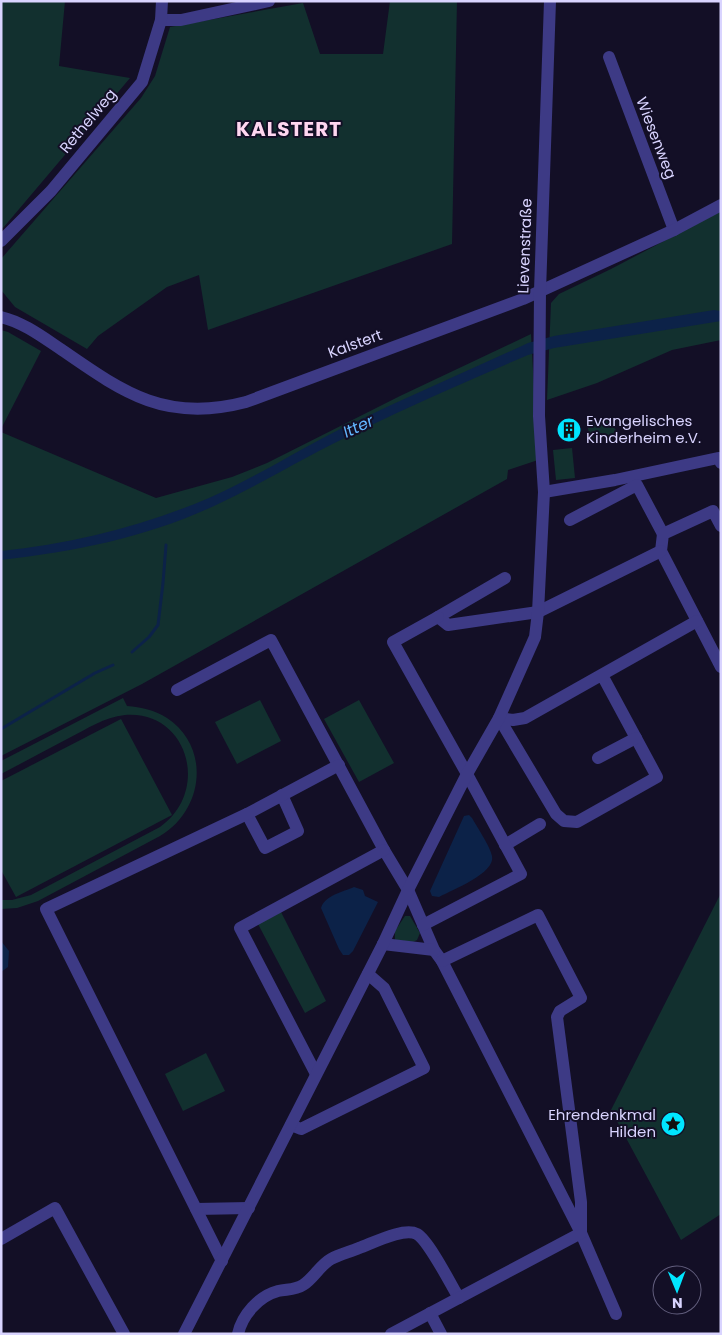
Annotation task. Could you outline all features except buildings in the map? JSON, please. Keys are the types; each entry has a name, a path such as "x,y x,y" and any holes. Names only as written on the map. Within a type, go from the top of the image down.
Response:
{"street":[{"name":"Rethelweg","path":"1,241 51,190 142,82 161,20 162,1"},
{"path":"161,20 181,20 269,1"},
{"name":"Lievenstraße","path":"184,1334 368,974 467,774 499,718 535,637 544,492 539,416 539,357 550,1"},
{"name":"Wiesenweg","path":"609,57 674,230"},
{"name":"Kalstert","path":"1,317 9,319 42,336 91,370 131,394 155,403 179,408 227,407 246,402 378,354 523,299 674,230 721,205"},
{"path":"544,492 624,475 720,461"},
{"path":"570,520 637,485 663,534 661,551 698,621 718,651 721,667"},
{"path":"663,534 713,511 721,526"},
{"path":"438,617 448,625 538,612 661,551"},
{"path":"423,925 521,874 392,642 505,578"},
{"path":"499,718 512,720 525,718 698,621"},
{"path":"177,690 272,640 384,850 408,890 434,950 442,961 581,1233 616,1314"},
{"path":"499,718 556,814 564,821 578,822 657,777 602,675"},
{"path":"598,758 636,738"},
{"path":"222,1261 46,909 247,814 339,765"},
{"path":"247,814 265,848 298,831 282,795"},
{"path":"505,845 540,824"},
{"path":"316,1074 240,928 384,850"},
{"path":"442,961 538,915 581,998 560,1011 557,1017 581,1202 581,1233"},
{"path":"383,944 434,950"},
{"path":"291,1125 301,1129 424,1068 384,988 368,974"},
{"path":"1,1239 55,1208 124,1334"},
{"path":"196,1209 249,1208"},
{"path":"238,1334 246,1316 256,1304 268,1295 279,1291 292,1290 304,1285 323,1265 336,1256 404,1233 416,1234 421,1237 430,1248 459,1298"},
{"path":"391,1334 581,1233"},
{"path":"430,1313 441,1334"}],"green space":[{"path":"1,1 65,1 59,66 130,78 3,228 1,227"},
{"path":"390,1 457,1 452,244 208,330 199,275 167,287 98,336 87,349 15,307 1,290 1,259 141,98 155,76 170,27 303,3 320,54 383,54"},
{"path":"721,211 721,340 672,350 597,383 547,400 551,303 559,294"},
{"path":"1,330 41,351 1,429"},
{"path":"531,334 538,460 508,470 507,479 142,684 1,756 1,432 156,498 232,477 267,463 400,396"},
{"path":"607,419 620,435 590,439 587,424"},
{"path":"572,448 575,478 556,480 553,450"},
{"path":"123,698 127,706 148,709 167,718 181,730 191,745 196,761 196,778 193,795 186,811 175,825 160,836 38,901 17,908 1,909 1,900 12,900 31,895 160,827 176,812 185,794 188,774 185,756 177,739 164,725 147,717 125,715 103,721 1,774 1,761"},
{"path":"260,700 281,741 237,764 215,722"},
{"path":"359,700 394,763 359,782 324,719"},
{"path":"121,719 172,815 16,897 1,870 1,781"},
{"path":"721,893 721,1214 681,1240 611,1110"},
{"path":"281,912 326,1001 305,1013 258,924"},
{"path":"405,916 410,916 420,933 417,940 413,942 395,940 395,931"},
{"path":"206,1053 225,1091 183,1111 165,1074"}],"water":[{"name":"Itter","path":"714,310 721,311 721,321 554,348 528,355 380,421 214,506 162,527 110,542 1,560 1,551 81,539 159,517 209,498 353,423 528,343 554,336"},
{"path":"469,815 489,847 492,856 491,862 487,869 472,880 439,897 432,896 430,891 464,816"},
{"path":"354,887 363,890 365,896 378,902 353,951 349,955 343,955 321,908 330,897"},
{"path":"1,941 9,951 8,967 1,972"}],"waterway":[{"path":"132,652 149,637 158,625 166,545"},
{"path":"1,729 95,673 113,665"}],"place":[{"name":"Evangelisches Kinderheim e.V.","path":"569,430"},
{"name":"Ehrendenkmal Hilden","path":"673,1124"}],"district":[{"name":"KALSTERT","path":"289,129"}]}
